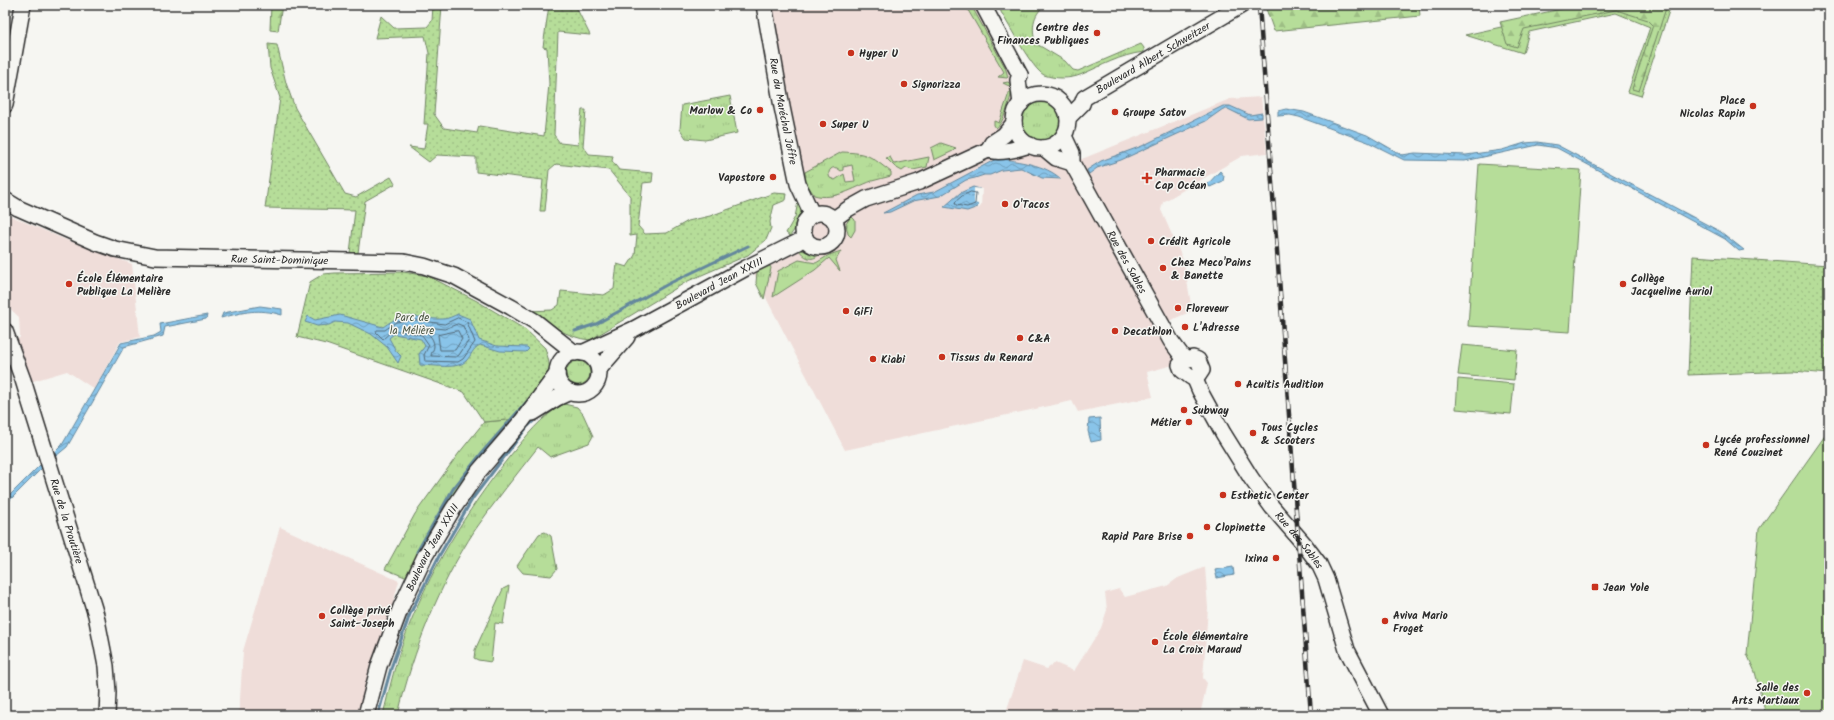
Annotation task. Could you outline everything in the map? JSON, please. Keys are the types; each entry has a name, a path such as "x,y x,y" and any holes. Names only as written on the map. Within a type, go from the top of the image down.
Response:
{"main road":[{"path":"5,106 23,5"},
{"name":"Rue du Maréchal Joffre","path":"764,5 782,107 798,184 812,214"},
{"path":"983,5 1020,75 1026,77 1041,94"},
{"name":"Boulevard Albert Schweitzer","path":"1068,118 1082,104 1084,98 1242,5"},
{"path":"1020,75 1018,80 1021,104"},
{"path":"834,219 848,208 866,199 919,182 988,150 993,151 1037,147 1059,142 1067,130 1067,111 1058,100 1041,94 1026,99 1021,104 1015,116 1014,123 1019,136 1037,147 1056,158 1072,163"},
{"name":"Boulevard Albert Schweitzer","path":"1058,100 1078,96 1084,98"},
{"path":"988,150 992,143 1004,135 1014,123"},
{"name":"Rue des Sables","path":"1064,136 1072,153 1072,163 1171,341 1185,360 1180,365 1182,370 1187,376 1194,377 1223,433 1248,473 1272,507 1319,564 1326,579 1347,650 1381,715"},
{"name":"Rue Saint-Dominique","path":"5,200 12,208 95,242 114,249 155,257 404,262 421,265 454,276 511,307 536,322 579,353"},
{"path":"824,212 834,219 838,232 831,243 823,247 814,246 805,237 804,224 812,214 824,212"},
{"name":"Boulevard Jean XXIII","path":"634,329 805,237"},
{"name":"Rue Saint-Dominique","path":"536,322 548,339 558,369"},
{"path":"522,421 565,357 579,353 634,329"},
{"path":"558,369 561,385 570,392 578,394 589,391 596,383 599,369 614,350 634,329"},
{"name":"Rue de la Proutière","path":"5,331 23,380 96,615 106,666 108,692 107,715"},
{"path":"579,353 591,357 599,369"},
{"path":"522,421 557,398 570,392"},
{"name":"Boulevard Jean XXIII","path":"366,715 378,666 401,607 425,556 466,489 495,450 522,421"}],"shaded area":[{"path":"764,5 983,5 1016,65 1017,110 1015,116 1016,130 1019,136 1024,142 1072,163 1230,99 1261,97 1267,153 1242,156 1163,202 1161,210 1184,262 1192,311 1162,324 1185,360 1147,372 1153,397 1078,412 1072,401 845,450 765,296 755,276 752,265 803,233 805,222 809,217"},
{"name":"École Élémentaire Publique La Melière","path":"11,216 64,239 132,264 140,337 120,342 94,389 67,371 30,382 17,340 20,337 19,317 5,304 5,220"},
{"name":"Collège privé Saint-Joseph","path":"280,527 399,581 362,715 239,715 243,651"},
{"name":"École élémentaire La Croix Maraud","path":"1205,567 1208,608 1203,678 1207,683 1200,715 1005,715 1023,661 1047,669 1055,663 1074,671 1101,628 1107,610 1105,593 1119,589 1125,597 1167,586 1178,578"}],"green space":[{"path":"5,5 11,5 5,41"},
{"path":"271,5 282,5 278,31 270,30"},
{"path":"433,5 442,5 434,114 444,128 477,133 479,126 544,136 549,84 547,48 543,47 549,5 575,5 590,35 558,32 554,135 560,143 578,145 582,110 586,110 583,146 589,154 613,156 612,161 619,170 653,173 652,182 643,183 638,226 645,234 667,233 688,221 710,216 774,193 787,194 786,200 774,205 770,222 771,228 766,240 748,255 688,281 590,340 582,339 566,333 529,311 552,310 559,305 561,291 604,295 614,289 617,264 627,267 635,255 637,235 630,236 630,196 609,170 556,164 549,170 545,211 540,211 543,180 476,172 476,157 437,155 429,162 409,147 424,149 428,124 424,124 429,53 425,36 375,38 381,16 394,28 427,27 432,21"},
{"path":"965,5 971,5 1005,67 1007,78 998,77 1004,72"},
{"path":"1045,5 1035,18 1033,32 1035,43 1065,61 1073,70 1078,71 1141,44 1144,48 1144,52 1119,58 1076,76 1058,78 1044,75 1033,64 1021,46 1001,12 1000,6"},
{"path":"1419,5 1420,16 1274,31 1265,6"},
{"path":"1580,5 1667,5 1639,91 1632,89 1653,25 1648,20 1616,10 1524,29 1517,47 1507,44 1500,22"},
{"path":"1601,5 1671,5 1641,96 1628,92 1650,27 1616,13 1529,32 1523,53 1465,35"},
{"path":"268,44 277,45 286,83 295,108 345,194 356,197 391,177 395,184 365,201 358,253 350,253 355,210 265,208 280,98 270,68"},
{"path":"1008,82 1013,86 1011,96 1002,121 996,128 994,121 999,123 1011,87 1003,83"},
{"path":"730,96 737,133 705,140 686,138 680,129 682,105"},
{"path":"1042,101 1057,107 1063,122 1057,137 1042,143 1027,137 1021,122 1027,107"},
{"path":"941,143 956,148 934,160 931,148"},
{"path":"842,152 858,153 869,156 891,172 891,176 872,181 844,193 822,196 814,195 805,181 805,172","holes":["852,165 855,181 846,182 844,174 835,180 830,178 829,172 833,168 837,168 841,171 843,170 843,167"]},
{"path":"890,157 894,164 929,157 927,167 913,170 906,168 902,171 895,167 886,158"},
{"path":"1479,164 1581,170 1570,332 1468,326"},
{"path":"798,202 801,211 799,220 790,236 786,233 795,217"},
{"path":"851,216 855,220 855,230 851,237 848,234 846,224"},
{"path":"799,250 821,253 815,258 809,258 804,256"},
{"path":"841,251 836,260 840,271 829,258 815,270 773,297 778,271 799,260 816,263 829,255"},
{"path":"1693,256 1829,265 1829,374 1793,371 1688,375"},
{"path":"770,266 771,268 764,299 756,283 757,272"},
{"name":"Parc de la Mélière","path":"403,272 428,276 477,301 526,330 545,348 550,370 546,384 518,419 484,422 464,392 326,344 297,337 310,282 323,274"},
{"path":"1462,345 1517,350 1514,380 1458,375"},
{"path":"578,361 583,362 589,368 589,378 583,384 578,385 573,384 567,378 566,373 567,368 573,362"},
{"path":"1458,379 1514,384 1511,414 1456,409"},
{"path":"564,404 577,407 583,414 593,436 589,443 550,457 538,447 498,498 462,551 439,596 419,643 398,715 383,715 395,667 404,639 424,590 436,567 463,521 510,456 541,421"},
{"path":"518,419 437,523 405,577 385,569 415,514 459,453 484,422"},
{"path":"1829,430 1829,715 1766,715 1755,672 1747,654 1759,529"},
{"path":"545,532 551,536 557,569 551,576 523,573 517,566 539,534"},
{"path":"509,586 503,624 495,623 491,662 478,660 474,658 475,650 503,589"}],"water":[{"path":"1223,106 1230,106 1250,115 1262,113 1262,118 1248,119 1228,109 1223,109 1206,121 1121,160 1097,168 1089,174 1087,170 1101,161 1142,146"},
{"path":"1286,109 1304,112 1367,135 1402,155 1415,153 1466,155 1502,150 1525,143 1537,142 1557,145 1721,232 1744,250 1739,251 1725,239 1557,148 1538,145 1465,161 1404,160 1368,142 1299,117 1290,115 1278,116 1278,111"},
{"path":"998,158 1023,162 1040,167 1055,174 1061,179 1042,178 1021,168 1002,170 990,175 984,175 966,180 940,196 913,201 890,212 883,213 917,195 934,192"},
{"path":"1220,171 1224,176 1223,181 1210,187 1207,185"},
{"path":"973,187 980,189 978,207 967,211 944,207 960,193"},
{"path":"260,306 282,309 282,315 258,311 221,318 223,313"},
{"path":"458,314 470,319 479,340 497,346 527,347 529,349 526,352 500,351 480,345 475,348 468,359 462,364 451,366 420,365 419,354 425,346 421,339 394,334 389,338 396,351 401,356 398,363 387,347 371,334 348,323 335,322 329,325 317,326 305,322 308,316 315,320 340,315 383,327 392,321 406,316 443,319"},
{"path":"207,315 206,319 165,327 163,336 124,347 67,447 56,456 55,452 62,445 121,343 154,336 161,332 160,324"},
{"path":"1100,418 1101,440 1091,442 1088,431 1089,419"},
{"path":"41,464 43,467 5,505 5,500"},
{"path":"1233,567 1234,575 1217,578 1215,570"}],"pier":[{"path":"974,188 982,189 981,206 978,209 978,204 974,203"}],"waterway":[{"path":"575,331 596,324 670,283 748,246"},
{"path":"417,552 453,489 485,449 530,398"},
{"path":"378,715 392,665 410,614 439,556 473,498 527,427 537,418"}],"railway":[{"path":"1259,5 1311,715"}],"place":[{"name":"Centre des Finances Publiques","path":"1097,33"},
{"name":"Hyper U","path":"851,53"},
{"name":"Signorizza","path":"904,84"},
{"name":"Place Nicolas Rapin","path":"1753,106"},
{"name":"Marlow & Co","path":"760,110"},
{"name":"Groupe Satov","path":"1115,112"},
{"name":"Super U","path":"823,124"},
{"name":"Vapostore","path":"773,177"},
{"name":"Pharmacie Cap Océan","path":"1147,178"},
{"name":"O'Tacos","path":"1005,204"},
{"name":"Crédit Agricole","path":"1151,241"},
{"name":"Chez Meco'Pains & Banette","path":"1163,268"},
{"name":"École Élémentaire Publique La Melière","path":"69,284"},
{"name":"Collège Jacqueline Auriol","path":"1623,284"},
{"name":"Floreveur","path":"1178,308"},
{"name":"GiFi","path":"846,311"},
{"name":"L'Adresse","path":"1185,327"},
{"name":"Decathlon","path":"1115,331"},
{"name":"C&A","path":"1020,338"},
{"name":"Tissus du Renard","path":"942,357"},
{"name":"Kiabi","path":"873,359"},
{"name":"Acuitis Audition","path":"1238,384"},
{"name":"Subway","path":"1184,410"},
{"name":"Métier","path":"1189,422"},
{"name":"Tous Cycles & Scooters","path":"1253,433"},
{"name":"Lycée professionnel René Couzinet","path":"1706,445"},
{"name":"Esthetic Center","path":"1223,495"},
{"name":"Clopinette","path":"1207,527"},
{"name":"Rapid Pare Brise","path":"1190,536"},
{"name":"Ixina","path":"1276,558"},
{"name":"Jean Yole","path":"1595,587"},
{"name":"Collège privé Saint-Joseph","path":"322,616"},
{"name":"Aviva Mario Froget","path":"1385,621"},
{"name":"École élémentaire La Croix Maraud","path":"1155,642"},
{"name":"Salle des Arts Martiaux","path":"1807,693"}]}
